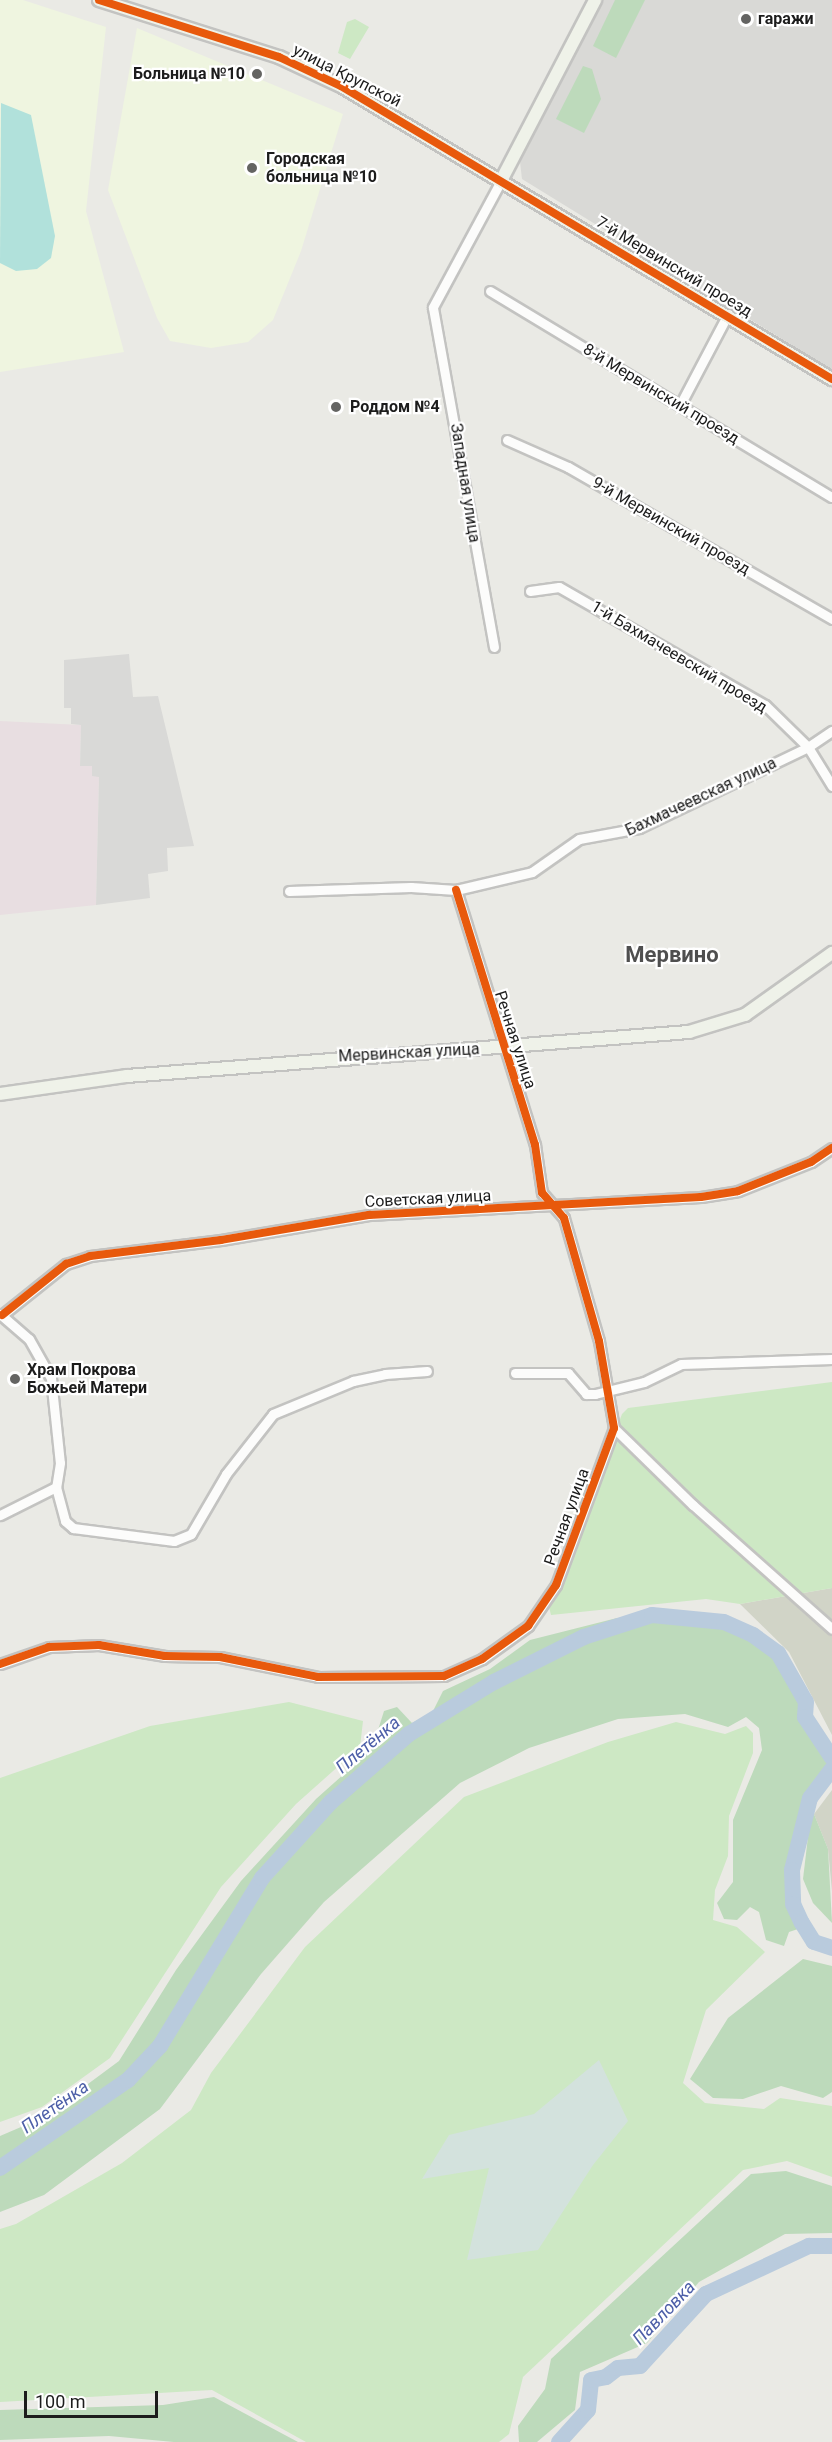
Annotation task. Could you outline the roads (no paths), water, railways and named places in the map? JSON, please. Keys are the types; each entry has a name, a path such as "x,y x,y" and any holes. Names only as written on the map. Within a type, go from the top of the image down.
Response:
{"street":[{"name":"улица Крупской","path":"99,0 298,64 394,114 502,179"},
{"name":"Западная улица","path":"494,647 433,308 595,0"},
{"name":"7-й Мервинский проезд","path":"502,179 832,379"},
{"name":"8-й Мервинский проезд","path":"490,291 832,497"},
{"path":"680,405 728,314"},
{"name":"9-й Мервинский проезд","path":"507,440 568,467 832,619"},
{"name":"1-й Бахмачеевский проезд","path":"530,591 559,587 765,705 808,747 832,786"},
{"name":"Бахмачеевская улица","path":"289,891 411,887 456,890 532,872 579,839 639,828 808,747 832,731"},
{"name":"Речная улица","path":"0,1664 49,1647 99,1645 165,1656 220,1657 318,1677 444,1676 482,1659 528,1626 556,1585 614,1428 609,1393 599,1341 564,1218 551,1206 542,1193 535,1145 456,890"},
{"name":"Мервинская улица","path":"0,1094 127,1076 689,1032 718,1025 764,1003 832,953"},
{"name":"Советская улица","path":"1,1314 66,1264 90,1256 369,1215 551,1206 738,1191 811,1162 832,1148"},
{"path":"1,1314 29,1339 51,1378 59,1424 56,1487 65,1521 73,1528 174,1541 191,1534 226,1474 273,1414 353,1381 385,1374 427,1371"},
{"path":"515,1373 568,1373 586,1394 609,1393 644,1382 681,1364 832,1359"},
{"path":"614,1428 693,1505 832,1629"},
{"path":"0,1515 56,1487"}],"waterway":[{"name":"Плетёнка","path":"0,2168 128,2080 160,2046 262,1878 331,1802 409,1734 494,1682 584,1637 652,1615 724,1622 753,1635 778,1653 806,1702 805,1717 832,1758"},
{"name":"Плетёнка","path":"832,1769 810,1798 792,1870 793,1904 802,1923 814,1942 832,1948"},
{"name":"Павловка","path":"559,2442 588,2410 591,2380 606,2377 618,2368 640,2366 706,2294 809,2246 832,2246"}],"place":[{"name":"гаражи","path":"746,19"},
{"name":"Больница №10","path":"257,74"},
{"name":"Городская больница №10","path":"252,168"},
{"name":"Роддом №4","path":"336,407"},
{"name":"Храм Покрова Божьей Матери","path":"15,1379"}],"district":[{"name":"Мервино","path":"672,955"}]}
